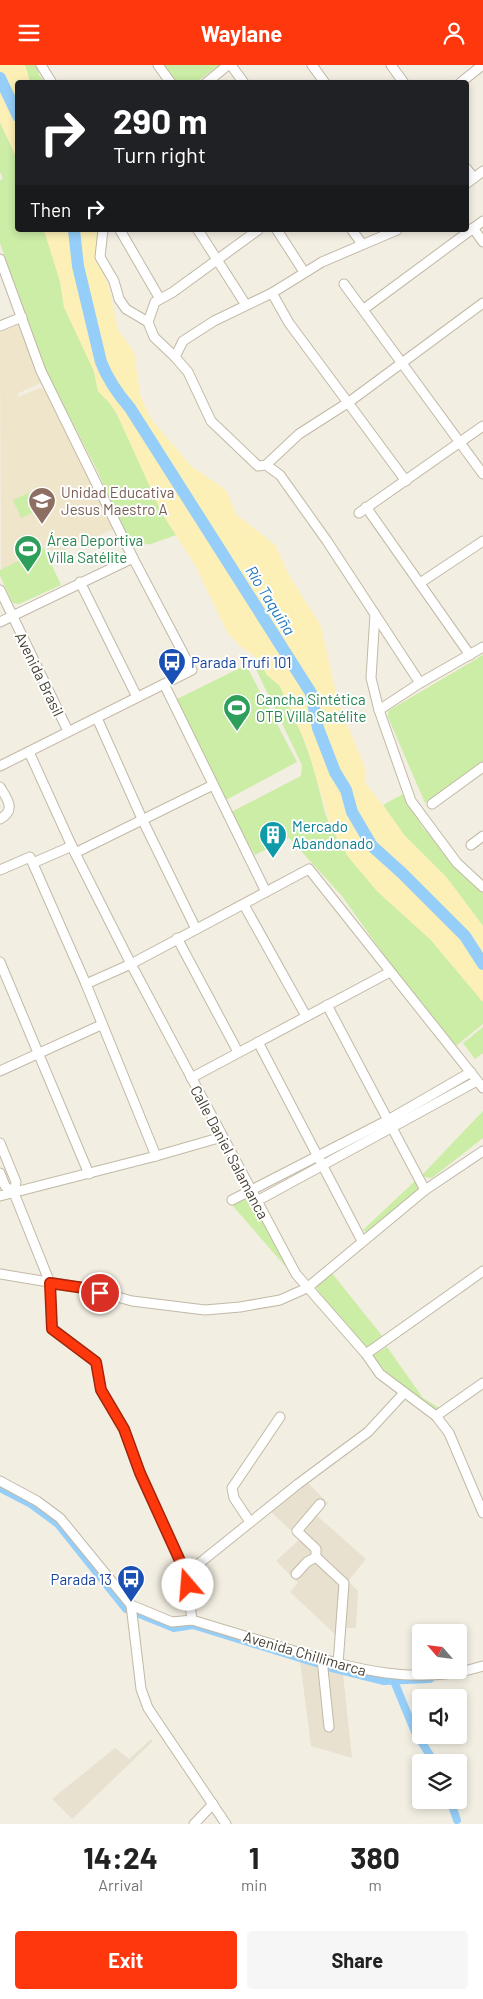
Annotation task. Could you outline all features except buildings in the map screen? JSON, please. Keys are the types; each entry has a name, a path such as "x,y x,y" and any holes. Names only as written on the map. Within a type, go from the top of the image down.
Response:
{"street":[{"path":"41,65 50,80"},
{"path":"158,65 168,80"},
{"path":"210,80 230,65 242,80"},
{"path":"312,65 323,80"},
{"path":"391,65 402,80"},
{"path":"464,80 480,68"},
{"path":"470,181 483,171"},
{"path":"469,231 483,221"},
{"path":"473,228 483,242"},
{"path":"103,232 100,257 114,281 120,299 126,309 148,322 154,337 188,372 211,421 258,466 266,465 299,434 349,402 483,303"},
{"path":"121,232 160,299"},
{"path":"199,232 246,305"},
{"path":"148,322 156,302 218,261 255,232"},
{"path":"278,232 304,272"},
{"path":"353,232 362,244"},
{"path":"175,357 183,341 214,321 272,293 322,262 392,232"},
{"path":"364,309 468,232"},
{"path":"0,259 41,371 133,558 192,670 0,765"},
{"path":"344,284 483,474"},
{"path":"272,293 289,323 406,481"},
{"path":"0,327 22,317"},
{"path":"358,513 483,425"},
{"path":"266,465 280,475 420,683"},
{"path":"366,507 470,655"},
{"path":"420,583 483,541"},
{"path":"0,622 133,558"},
{"path":"80,582 137,697"},
{"name":"Avenida Brasil","path":"0,590 68,731"},
{"path":"375,614 371,678 379,710 411,801 457,863 483,887"},
{"path":"379,710 420,683 483,647"},
{"path":"164,684 266,892"},
{"path":"97,718 143,821 196,929"},
{"name":"Calle Daniel Salamanca","path":"29,752 73,849 131,964 296,1275 366,1354 380,1374 436,1416 449,1433 482,1502 483,1513"},
{"path":"432,804 483,767"},
{"path":"32,863 143,821 212,785"},
{"path":"0,787 10,804 10,809 0,819"},
{"path":"471,845 483,836"},
{"path":"0,870 30,857 86,984 101,1025 156,1156"},
{"path":"86,984 131,964 309,869 480,1084 318,1157 232,1200"},
{"path":"244,905 306,1016"},
{"path":"177,938 238,1052"},
{"path":"0,962 89,1174"},
{"path":"191,1078 390,972"},
{"path":"327,1005 425,1190"},
{"path":"0,1071 101,1025"},
{"path":"258,1042 362,1241"},
{"path":"257,1201 322,1166 471,1072"},
{"path":"0,1196 89,1174 222,1137"},
{"path":"0,1143 16,1182 14,1193"},
{"path":"0,1274 84,1288 132,1301 205,1310 240,1307 280,1299 307,1288 425,1190 483,1151"},
{"path":"0,1173 5,1186 14,1193 50,1283 52,1329 96,1362 101,1390 124,1429 140,1473 186,1574 192,1620"},
{"path":"366,1354 483,1271"},
{"path":"436,1416 483,1383"},
{"path":"186,1574 250,1522 368,1432 404,1393"},
{"path":"250,1522 234,1498 232,1488 280,1417"},
{"name":"Avenida Chillimarca","path":"0,1481 37,1501 60,1519 131,1605 172,1622 192,1620 366,1671 411,1675 446,1674 469,1671 483,1666"},
{"path":"320,1504 297,1531 316,1549 316,1557 344,1583 338,1664"},
{"path":"296,1574 306,1562 316,1557"},
{"path":"131,1605 141,1689 148,1708 226,1824"},
{"path":"322,1659 329,1727"},
{"path":"194,1824 213,1804"}],"shaded area":[{"path":"18,325 42,382 17,394 18,397 40,388 44,390 113,529 91,540 88,537 51,558 47,547 1,570 0,332"},
{"path":"308,1483 328,1503 316,1515 366,1559 348,1581 358,1591 356,1628 344,1628 337,1636 290,1592 298,1583 276,1561 300,1539 271,1512"},
{"path":"300,1661 343,1674 352,1758 311,1746"},
{"path":"151,1739 153,1741 72,1819 52,1799 115,1748 129,1759"}],"green space":[{"path":"25,65 37,65 39,75 43,80 29,80"},
{"path":"163,65 220,65 199,80 174,80"},
{"path":"0,122 15,155 15,232 45,232 60,281 64,307 94,371 98,391 117,414 162,513 176,535 151,544 136,545 126,536 98,472 40,359 0,243 0,180 3,179 0,172"},
{"path":"42,487 50,504 21,518 13,500"},
{"name":"Área Deportiva Villa Satélite","path":"44,548 61,585 19,604 13,603 0,576 0,570"},
{"path":"483,655 483,762 425,803 388,717 388,711"},
{"path":"257,658 267,675 280,686 297,722 313,765 325,813 332,830 377,891 431,940 483,1002 483,1024 456,1046 386,958 342,896 289,838 255,855 231,812 301,776 302,765 252,661"},
{"name":"Cancha Sintética OTB Villa Satélite","path":"246,665 297,762 224,801 175,700"},
{"path":"403,794 423,828 435,839 462,875 483,892 483,926 447,878 404,835 383,805"},
{"path":"483,1027 483,1053 475,1059 463,1043"},
{"path":"483,1111 483,1138 432,1178 422,1175"},
{"path":"415,1181 420,1189 366,1232 363,1230"},
{"path":"249,1196 288,1266 285,1266 232,1205"},
{"path":"331,1272 383,1337 366,1347 318,1291 316,1285"},
{"path":"387,1347 423,1398 441,1409 436,1412 390,1376 372,1356"}],"sand":[{"path":"0,65 25,65 29,80 15,80 15,155 0,122"},
{"path":"45,232 99,232 97,258 109,287 118,330 134,352 140,395 151,419 191,466 226,490 236,514 275,545 289,575 321,626 338,702 365,768 365,783 404,835 447,878 483,926 483,1002 431,940 377,891 349,858 332,830 306,744 280,686 267,675 257,658 240,646 227,632 195,565 162,513 117,414 98,391 94,371 64,307 60,281"}],"waterway":[{"name":"Río Taquiña","path":"0,78 15,110"},
{"name":"Río Taquiña","path":"74,232 78,266 101,362 110,381 130,408 311,693 318,728 335,772 346,790 352,812 372,846 465,936 483,964"},
{"path":"0,1488 31,1504 58,1524 126,1609"},
{"path":"137,1613 174,1628 193,1625 316,1663"},
{"path":"324,1666 384,1681 430,1679"},
{"path":"394,1681 415,1732 429,1754"},
{"path":"453,1809 457,1820"}],"place":[{"name":"Unidad Educativa Jesus Maestro A","path":"42,525"},
{"name":"Área Deportiva Villa Satélite","path":"28,573"},
{"name":"Parada Trufi 101","path":"172,686"},
{"name":"Cancha Sintética OTB Villa Satélite","path":"237,732"},
{"name":"Mercado Abandonado","path":"273,859"},
{"name":"Parada 13","path":"131,1603"}],"route":[{"path":"100,1293 84,1288 50,1283 52,1329 96,1362 101,1390 124,1429 140,1473 186,1574 188,1585"}]}
